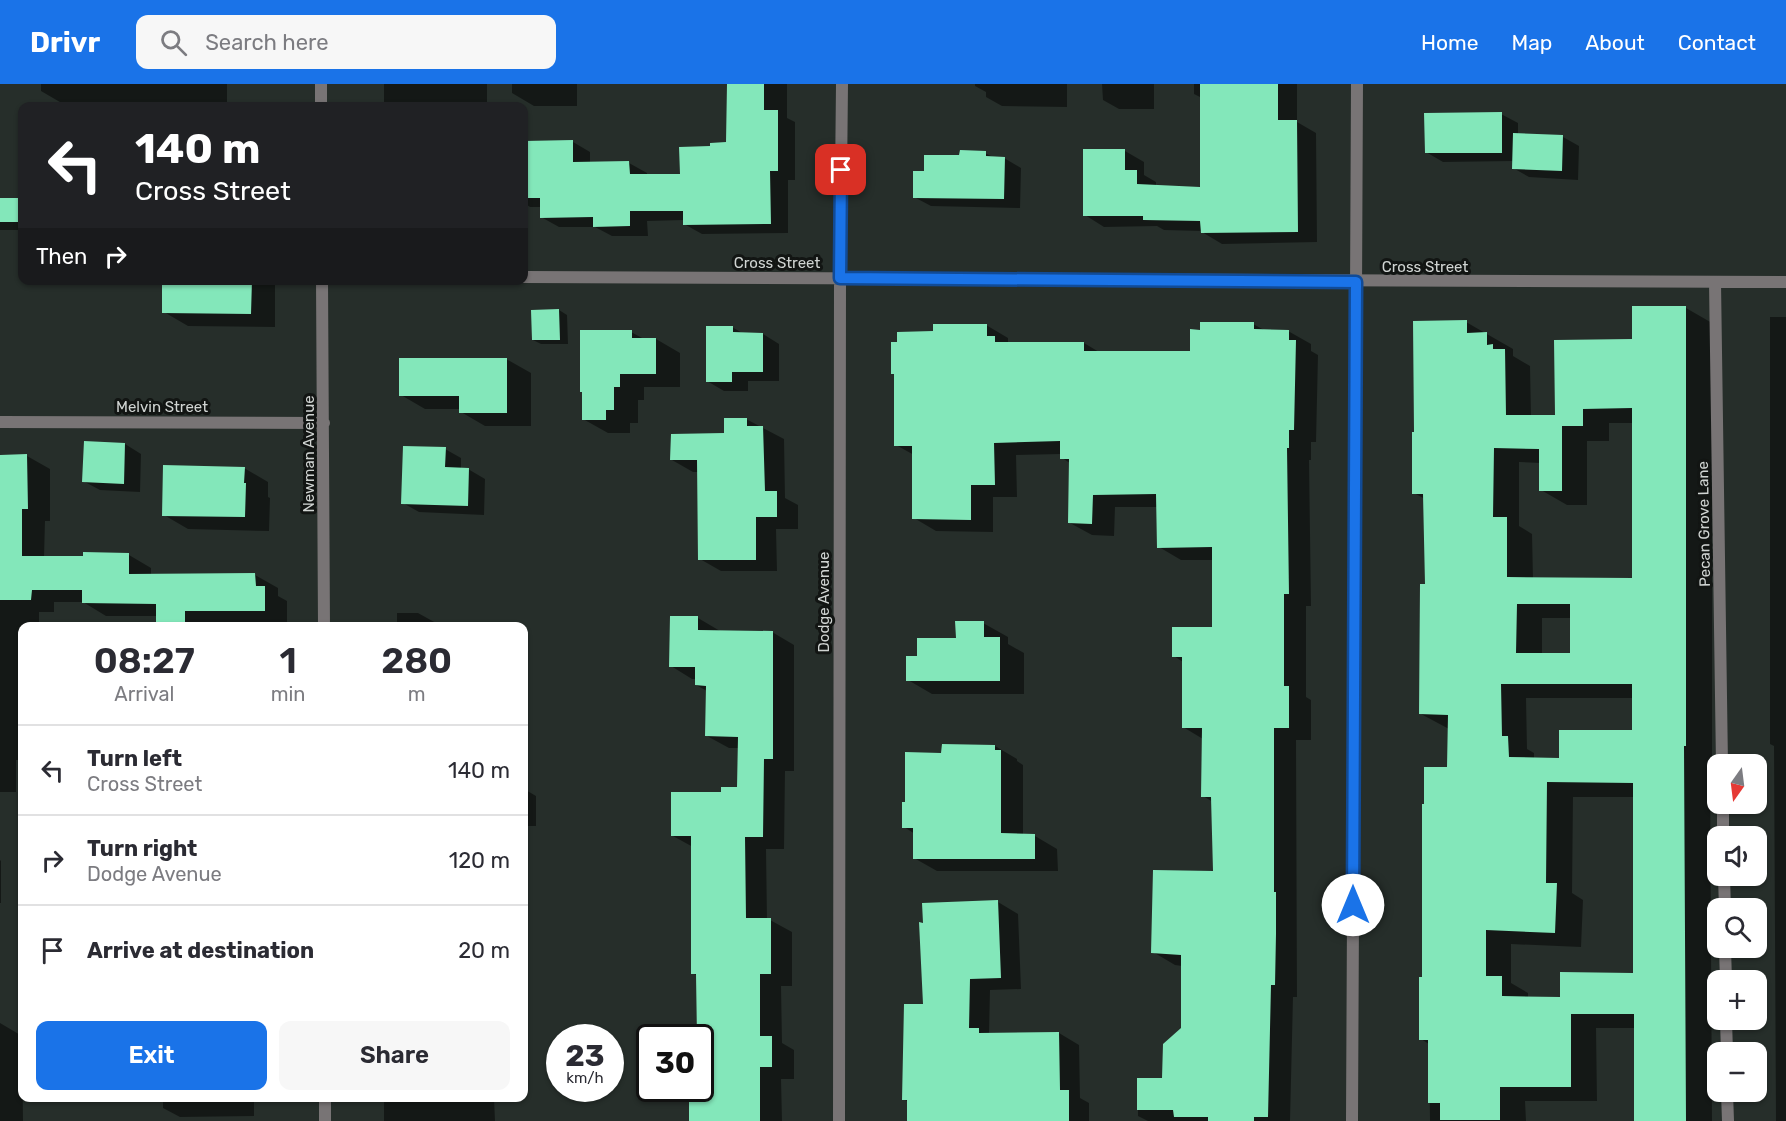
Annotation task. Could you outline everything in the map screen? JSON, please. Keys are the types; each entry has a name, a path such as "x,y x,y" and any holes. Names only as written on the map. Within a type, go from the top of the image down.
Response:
{"street":[{"path":"321,84 321,102"},
{"name":"Dodge Avenue","path":"839,1121 842,84"},
{"path":"1352,1121 1357,84"},
{"name":"Cross Street","path":"528,278 1786,282"},
{"name":"Pecan Grove Lane","path":"1715,282 1722,754"},
{"name":"Newman Avenue","path":"322,285 324,622"},
{"name":"Melvin Street","path":"0,422 324,423"},
{"path":"325,1102 325,1121"},
{"path":"1727,1102 1728,1121"}],"building":[{"path":"727,84 764,84 764,110 778,110 778,171 770,171 771,224 683,225 683,211 630,211 630,226 593,227 593,217 540,218 540,198 528,198 528,141 573,140 573,162 629,161 630,174 680,174 679,147 710,146 710,143 726,142"},
{"path":"1200,84 1278,84 1278,120 1297,120 1298,232 1201,233 1200,221 1143,220 1143,216 1083,216 1083,149 1125,149 1125,170 1137,170 1137,184 1200,187"},
{"path":"1502,112 1502,153 1425,153 1424,113"},
{"path":"1513,133 1563,135 1562,171 1512,169"},
{"path":"960,150 986,151 986,156 1005,157 1004,199 913,198 913,171 924,171 924,155 959,155"},
{"path":"0,198 18,198 18,222 0,222"},
{"path":"162,285 252,285 251,314 162,313"},
{"path":"1632,306 1686,306 1686,746 1684,746 1686,1121 1634,1121 1634,1014 1571,1014 1571,1087 1500,1087 1500,1120 1440,1120 1440,1103 1428,1103 1428,1040 1419,1040 1419,977 1422,977 1422,804 1424,804 1424,767 1447,767 1448,715 1419,714 1420,584 1425,584 1423,494 1412,494 1413,321 1467,320 1467,333 1487,332 1487,345 1493,344 1493,349 1505,349 1506,415 1555,415 1554,340 1632,339","holes":["1632,408 1632,578 1507,577 1507,517 1493,517 1494,448 1539,449 1539,491 1562,491 1562,426 1583,426 1583,409","1517,604 1570,604 1570,653 1516,653","1501,684 1632,684 1632,730 1559,730 1559,758 1509,757 1508,736 1502,736","1547,782 1633,783 1633,973 1560,972 1560,997 1502,996 1502,976 1486,976 1486,930 1555,933 1557,883 1546,883"]},
{"path":"559,309 560,340 532,340 531,310"},
{"path":"1200,322 1254,322 1254,329 1289,330 1289,340 1296,340 1294,430 1289,430 1289,448 1287,448 1289,594 1284,594 1284,686 1289,686 1289,728 1274,728 1275,985 1271,985 1268,1117 1254,1117 1254,1121 1208,1121 1208,1117 1174,1117 1173,1110 1137,1110 1137,1078 1162,1078 1163,1044 1181,1028 1181,955 1151,953 1153,870 1213,871 1211,797 1201,797 1202,728 1182,728 1182,657 1172,657 1172,627 1212,627 1212,547 1157,548 1156,494 1093,495 1092,524 1068,523 1069,459 1060,459 1060,441 994,443 995,485 971,485 971,520 912,519 912,446 894,446 894,374 891,374 891,342 897,342 897,332 933,331 933,324 987,324 987,336 995,336 995,342 1084,342 1084,351 1190,351 1190,329 1200,330"},
{"path":"706,326 733,326 733,332 763,333 763,372 732,372 732,382 706,382"},
{"path":"580,330 632,330 632,338 656,338 656,374 620,374 620,387 614,387 614,410 606,410 606,420 582,420"},
{"path":"399,358 507,358 507,413 459,413 459,396 399,396"},
{"path":"724,418 747,418 747,426 763,426 765,491 777,491 777,517 756,517 756,560 698,560 697,460 670,460 671,434 724,433"},
{"path":"84,441 125,443 124,484 82,482"},
{"path":"403,446 446,447 445,467 469,468 468,506 401,504"},
{"path":"27,454 28,509 22,509 22,556 83,556 83,552 129,553 129,574 255,573 256,586 265,586 265,611 185,611 185,622 156,622 156,604 82,603 82,590 32,590 31,600 0,600 0,455"},
{"path":"163,465 245,467 245,517 162,516"},
{"path":"670,616 698,616 698,630 773,631 773,759 764,759 763,837 745,837 746,918 771,918 771,974 760,974 760,1036 772,1036 772,1067 760,1067 760,1121 689,1121 689,1102 714,1102 714,1024 697,1024 696,974 691,974 691,836 671,836 671,792 721,792 721,787 737,787 738,737 705,736 706,686 695,685 695,667 669,667"},
{"path":"955,621 984,621 984,637 1000,637 1000,681 906,681 906,656 917,656 917,638 956,638"},
{"path":"942,744 995,745 995,750 1001,750 1001,833 1035,834 1035,859 913,859 913,828 902,828 902,802 905,802 905,752 941,753"},
{"path":"998,900 1001,978 970,979 969,1028 979,1028 979,1033 1059,1032 1060,1090 1069,1090 1069,1121 907,1121 907,1100 902,1100 904,1004 923,1004 919,922 923,923 922,903"}],"route":[{"path":"841,170 840,278 1356,282 1353,905"}]}
